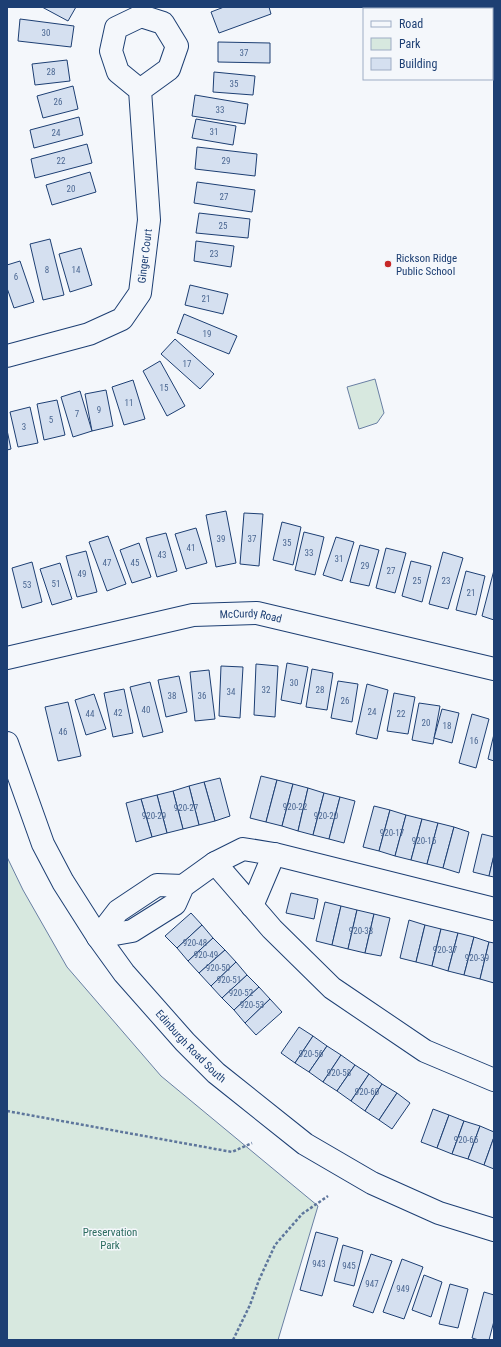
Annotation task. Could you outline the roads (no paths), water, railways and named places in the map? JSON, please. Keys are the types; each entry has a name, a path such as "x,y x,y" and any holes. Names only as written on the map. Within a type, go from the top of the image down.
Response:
{"street":[{"name":"Ginger Court","path":"7,356 89,334 122,319 140,293 149,220 140,90"},
{"name":"McCurdy Road","path":"7,658 193,615 257,613 494,669"},
{"name":"Edinburgh Road South","path":"7,743 43,844 63,882 98,937 124,972 185,1042 216,1073 305,1144 372,1183 440,1213 494,1230"},
{"path":"98,937 118,911 157,885 183,886 215,863 243,849 274,854 494,909"},
{"path":"252,906 274,854"},
{"path":"215,863 272,929 332,988 425,1051 494,1080"}],"place":[{"name":"Rickson Ridge Public School","path":"388,264"}],"park label":[{"name":"Preservation Park","path":"110,1238"}]}
